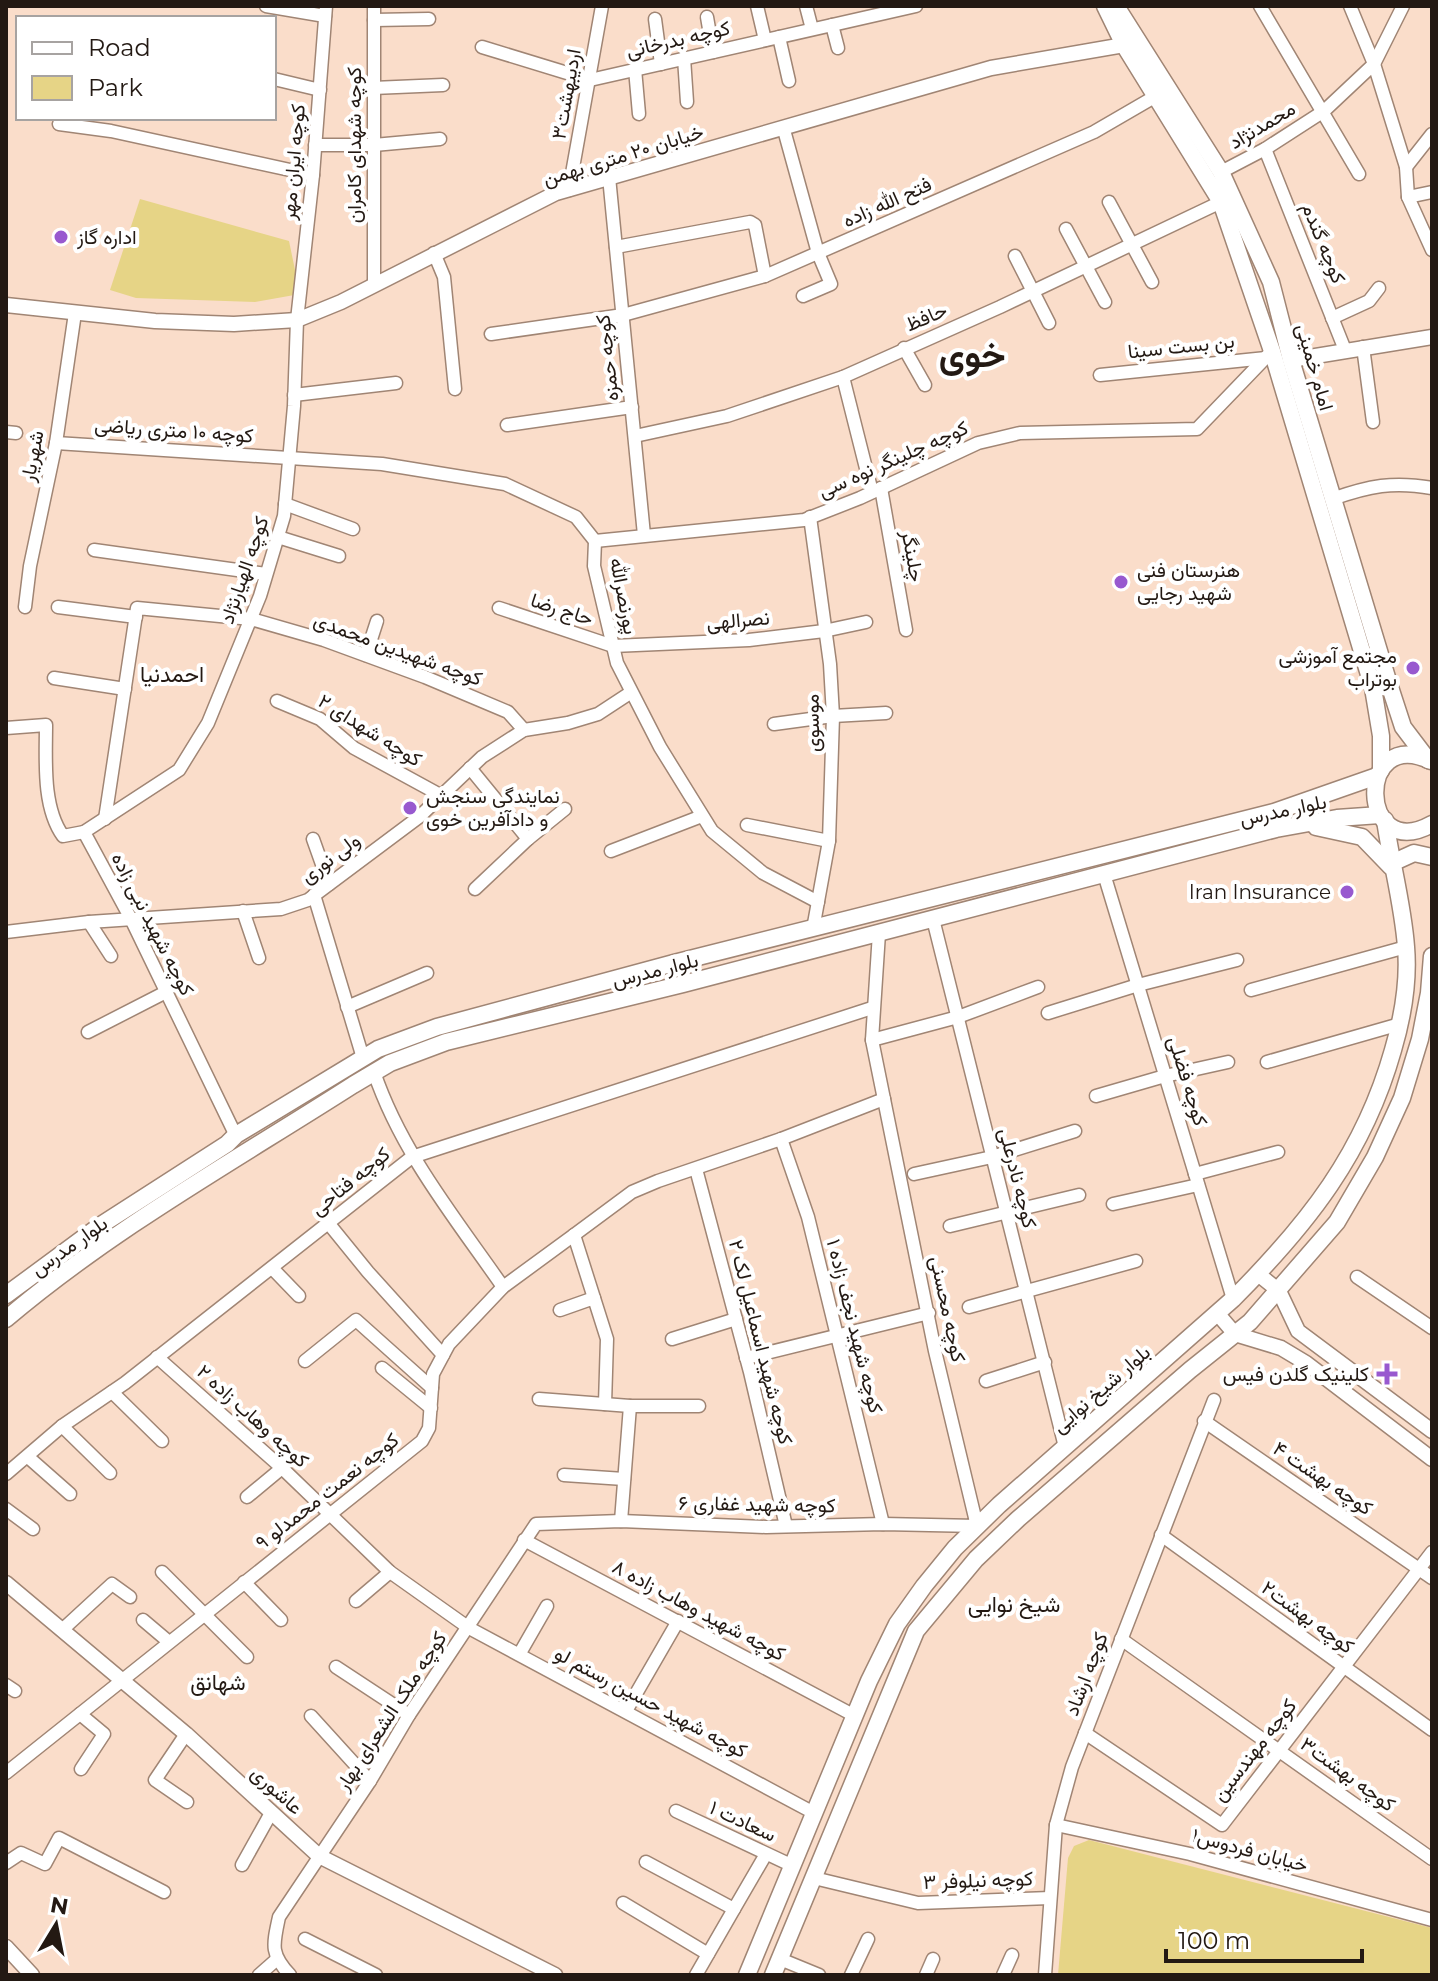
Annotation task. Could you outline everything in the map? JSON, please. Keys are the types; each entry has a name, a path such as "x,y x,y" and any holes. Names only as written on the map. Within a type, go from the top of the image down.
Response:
{"main road":[{"name":"امام خمینی","path":"1105,6 1124,45 1221,202 1373,688 1381,736 1379,773 1373,796 1382,817"},
{"name":"امام خمینی","path":"1116,6 1221,172 1271,282 1332,499 1403,727 1430,761"},
{"path":"1381,736 1394,737 1403,727"},
{"name":"بلوار مدرس","path":"6,1295 101,1225 236,1136 378,1049 437,1027 1274,812 1379,773 1403,756 1411,755 1430,761"},
{"path":"1332,793 1349,799 1351,804 1350,810 1337,818"},
{"name":"بلوار مدرس","path":"6,1319 49,1283 112,1239 374,1072 446,1042 1299,825 1337,818 1382,817 1403,830 1414,831 1432,824"},
{"name":"بلوار شیخ نوایی","path":"747,1975 855,1716 897,1624 924,1586 977,1526 1258,1274 1314,1210 1353,1149 1381,1094 1406,994 1406,947 1382,817"},
{"path":"1299,825 1362,837 1392,867 1414,853 1432,857"},
{"path":"777,1967 916,1631 976,1559 1018,1519 1250,1322 1337,1222 1375,1157 1402,1098 1420,1039 1432,956"}],"street":[{"path":"266,6 326,11"},
{"name":"کوچه شهدای کامران","path":"374,6 374,285"},
{"name":"اردیبهشت۳","path":"569,190 602,6"},
{"path":"757,6 765,40"},
{"path":"806,6 812,29"},
{"name":"کوچه بدرخانی","path":"590,80 832,25 860,12 916,6"},
{"path":"1260,6 1359,174"},
{"path":"1350,6 1374,64 1406,167 1408,197 1432,250"},
{"path":"1374,64 1403,6"},
{"name":"کوچه ایران مهر","path":"297,320 326,11"},
{"path":"707,17 713,52"},
{"path":"374,20 429,19"},
{"path":"655,19 661,64"},
{"path":"832,25 838,48"},
{"path":"779,37 789,81"},
{"name":"خیابان ۲۰ متری بهمن","path":"6,305 155,321 234,324 297,320 374,285 532,204 569,190 991,68 1124,45"},
{"path":"482,47 590,80"},
{"path":"684,58 687,102"},
{"name":"محمدنژاد","path":"1221,172 1265,149 1324,111 1374,64"},
{"path":"635,69 639,114"},
{"path":"276,79 320,90"},
{"path":"373,88 443,85"},
{"name":"فتح الله زاده","path":"491,334 623,315 671,300 720,291 765,276 1094,132 1156,96"},
{"path":"59,124 113,124 313,175"},
{"path":"784,130 818,253 831,284 803,296"},
{"path":"1406,167 1432,134"},
{"path":"315,145 374,145 440,139"},
{"name":"کوچه گندم","path":"1265,149 1345,350"},
{"name":"کوچه حمزه","path":"609,177 644,535"},
{"path":"1408,197 1432,192"},
{"path":"1109,202 1152,282"},
{"name":"حافظ","path":"635,436 727,416 843,377 1033,292 1221,202"},
{"path":"616,247 750,222 755,225 765,276"},
{"path":"1066,229 1105,302"},
{"path":"434,253 444,277 455,389"},
{"path":"1015,256 1049,323"},
{"path":"1332,318 1369,301 1379,288"},
{"name":"شهریار","path":"25,607 30,566 56,443 75,313"},
{"name":"کوچه الهیارنژاد","path":"105,819 179,770 208,723 251,619 278,537 285,504 297,320"},
{"path":"1291,360 1432,337"},
{"path":"1363,347 1373,422"},
{"path":"904,348 925,385"},
{"name":"بن بست سینا","path":"1100,375 1269,354"},
{"name":"کوچه چلینگر نوه سی","path":"595,541 810,517 978,443 1020,433 1197,429 1269,354"},
{"name":"چلینگر","path":"843,377 877,490 906,630"},
{"path":"294,395 396,383"},
{"path":"507,425 632,407"},
{"name":"کوچه ۱۰ متری ریاضی","path":"56,443 289,458"},
{"name":"پورنصرالله","path":"289,458 382,464 505,484 576,517 595,541 594,566 617,663 630,693 702,816 712,831 763,873 818,902"},
{"path":"1332,499 1360,489 1390,484 1407,483 1432,488"},
{"path":"285,504 353,529"},
{"name":"موسوی","path":"810,517 830,664 833,716 829,841 813,929"},
{"path":"278,537 339,556"},
{"path":"94,550 266,574"},
{"path":"6,728 46,725 46,771 52,809 63,836 84,832 105,819 136,617 58,607"},
{"name":"کوچه شهیدین محمدی","path":"136,617 137,608 251,619 366,655 508,712 524,730"},
{"name":"حاج رضا","path":"499,608 613,646"},
{"path":"366,655 377,621"},
{"name":"نصرالهی","path":"613,646 713,643 824,631 866,622"},
{"path":"54,678 125,689"},
{"name":"ولی نوری","path":"6,932 89,922 281,909 308,900 419,817 482,757 524,730 568,723 598,714 630,693"},
{"name":"کوچه شهدای ۲","path":"277,701 320,719 354,748 442,796"},
{"path":"774,724 886,713"},
{"path":"470,768 528,839"},
{"path":"475,889 565,809"},
{"path":"611,851 702,816"},
{"path":"747,825 829,841"},
{"name":"کوچه شهید نبی زاده","path":"84,832 131,919 236,1136"},
{"path":"313,839 329,884"},
{"name":"کوچه فضلی","path":"1104,874 1233,1299"},
{"path":"314,895 363,1058"},
{"path":"243,911 259,958"},
{"name":"کوچه نادرعلی","path":"933,919 1065,1447"},
{"path":"89,922 111,956"},
{"name":"کوچه محسنی","path":"879,933 872,1040 935,1351 977,1526"},
{"path":"1251,990 1406,947"},
{"path":"1048,1013 1138,985 1237,960"},
{"path":"347,1007 427,973"},
{"path":"872,1040 958,1017 1038,987"},
{"path":"88,1032 166,992"},
{"name":"کوچه فتاحی","path":"6,1474 62,1426 112,1392 412,1157 872,1008"},
{"path":"1267,1062 1400,1024"},
{"path":"1096,1096 1228,1062"},
{"path":"374,1072 386,1106 412,1157 503,1287"},
{"name":"کوچه نعمت محمدلو ۹","path":"6,1773 422,1441 429,1428 433,1374 449,1344 503,1287 632,1192 884,1099"},
{"path":"914,1174 992,1157 1075,1131"},
{"name":"کوچه شهید نجف زاده ۱","path":"781,1139 808,1217 883,1524"},
{"path":"1113,1204 1278,1152"},
{"name":"کوچه شهید اسماعیل لک ۲","path":"696,1169 786,1526"},
{"path":"950,1226 1079,1195"},
{"path":"329,1224 443,1355"},
{"path":"574,1235 607,1339 605,1404"},
{"path":"969,1307 1136,1261"},
{"path":"272,1268 299,1296"},
{"path":"1258,1274 1279,1291 1298,1331 1432,1431"},
{"path":"1357,1277 1432,1328"},
{"path":"560,1310 594,1298"},
{"path":"746,1358 929,1313"},
{"path":"1217,1313 1235,1334 1281,1348 1306,1363 1432,1459"},
{"path":"672,1339 736,1319"},
{"path":"305,1361 356,1320 432,1388"},
{"name":"کوچه وهاب زاده ۲","path":"157,1357 282,1468 390,1572 469,1628"},
{"path":"986,1381 1045,1362"},
{"path":"382,1368 431,1408"},
{"path":"112,1392 162,1441"},
{"path":"539,1399 630,1406 699,1406"},
{"name":"کوچه ارشاد","path":"1045,1975 1056,1825 1072,1767 1214,1400"},
{"path":"621,1521 630,1406"},
{"name":"کوچه بهشت ۴","path":"1204,1421 1432,1578"},
{"path":"62,1426 110,1473"},
{"path":"28,1457 70,1494"},
{"path":"247,1497 282,1468"},
{"path":"564,1475 624,1479"},
{"path":"6,1509 33,1529"},
{"name":"کوچه شهید غفاری ۶","path":"536,1524 621,1521 786,1526 977,1526"},
{"name":"کوچه ملک الشعرای بهار","path":"276,1960 275,1937 279,1917 536,1524"},
{"name":"کوچه بهشت۲","path":"1161,1535 1432,1730"},
{"name":"کوچه شهید وهاب زاده ۸","path":"524,1540 855,1716"},
{"name":"کوچه مهندسین","path":"1085,1733 1222,1825 1432,1552"},
{"path":"162,1572 247,1657"},
{"path":"356,1601 390,1572"},
{"path":"244,1582 281,1620"},
{"name":"عاشوری","path":"6,1583 186,1734 319,1856 555,1975"},
{"path":"62,1630 112,1584 130,1597"},
{"path":"520,1653 547,1606"},
{"path":"143,1620 169,1642"},
{"path":"626,1711 678,1621"},
{"name":"کوچه شهید حسین رستم لو","path":"469,1628 814,1813"},
{"name":"کوچه بهشت۳","path":"1121,1639 1432,1859"},
{"path":"336,1667 409,1715"},
{"path":"80,1714 104,1734 81,1769"},
{"path":"311,1716 370,1781"},
{"path":"186,1734 155,1780 187,1802"},
{"name":"سعادت ۱","path":"676,1811 793,1866"},
{"path":"242,1865 271,1813"},
{"name":"خیابان فردوس۱","path":"1056,1825 1190,1854 1432,1920"},
{"path":"6,1863 21,1853 45,1864 59,1838 164,1892"},
{"path":"696,1975 766,1854"},
{"path":"646,1862 734,1909"},
{"name":"کوچه نیلوفر ۳","path":"814,1878 918,1903 1050,1898"},
{"path":"623,1903 708,1954"},
{"path":"305,1939 376,1975"},
{"path":"851,1975 868,1939"},
{"path":"6,1947 32,1975"},
{"path":"1003,1975 1012,1955"},
{"path":"926,1975 933,1959"},
{"path":"259,1975 276,1960 290,1975"},
{"path":"777,1967 819,1975"}],"green space":[{"path":"140,199 289,241 300,294 255,302 136,298 110,290"},
{"path":"1089,1840 1432,1928 1432,1975 1058,1975 1068,1858 1074,1846"}],"place":[{"name":"اداره گاز","path":"61,237"},
{"name":"هنرستان فنی شهید رجایی","path":"1121,582"},
{"name":"مجتمع آموزشی بوتراب","path":"1413,668"},
{"name":"نمایندگی سنجش و دادآفرین خوی","path":"410,808"},
{"name":"Iran Insurance","path":"1347,892"},
{"name":"کلینیک گلدن فیس","path":"1387,1374"}],"district":[{"name":"خوی","path":"972,354"},
{"name":"احمدنیا","path":"172,674"},
{"name":"شیخ نوایی","path":"1014,1604"},
{"name":"شهانق","path":"218,1682"}]}
